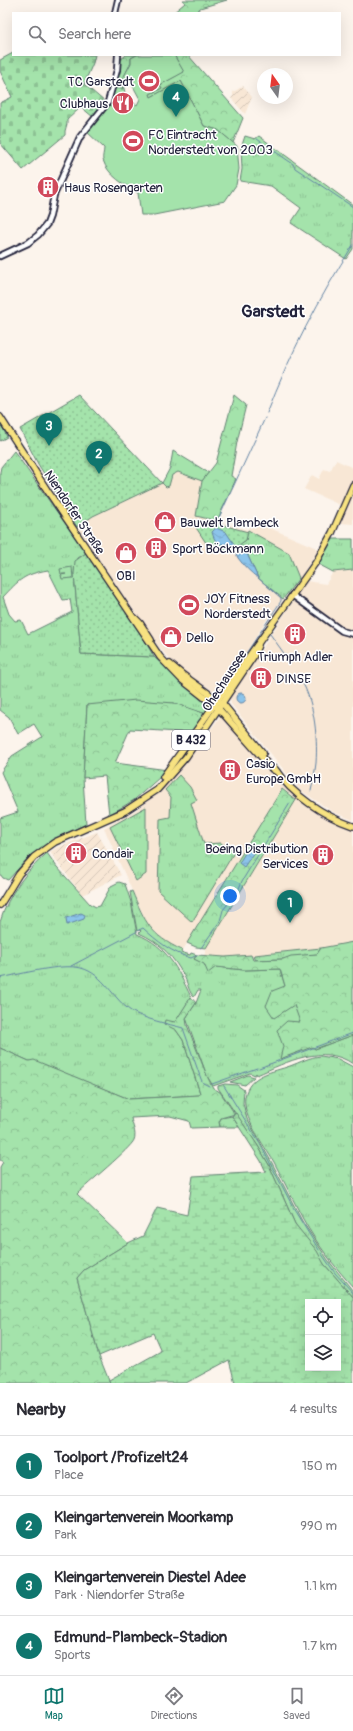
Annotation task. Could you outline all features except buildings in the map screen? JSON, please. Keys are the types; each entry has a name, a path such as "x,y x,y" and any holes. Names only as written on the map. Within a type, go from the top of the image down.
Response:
{"main road":[{"name":"Niendorfer Straße","path":"0,417 152,647 172,670 219,704 272,769 277,772 292,788 314,805 336,819 353,826"},
{"name":"Ohechaussee","path":"0,905 19,874 39,853 55,842 125,811 145,798 171,768 253,657 258,645 324,549 353,485"}],"street":[{"path":"115,12 118,0"},
{"path":"0,256 28,243 38,235 47,224 54,195 80,137 88,124 108,102 117,70 118,56"},
{"path":"292,595 342,631 353,634"}],"shaded area":[{"path":"243,86 252,97 245,114 231,98 233,96 233,92"},
{"path":"336,460 353,468 353,524 340,523 340,505 304,489 312,475 319,479 324,469 330,471"},
{"path":"178,472 202,481 196,516 248,530 251,520 319,549 300,578 265,622 221,690 215,692 174,664 157,645 77,527 93,516 162,483 166,487 172,475"},
{"path":"353,570 353,820 333,812 300,790 231,704 230,698 306,581 326,584 333,572"},
{"path":"220,717 224,718 285,785 296,795 328,819 353,830 353,942 321,948 254,955 225,957 204,956 206,948 296,800 282,789 183,950 165,941 147,924 104,828 136,810 157,792 189,758"},
{"path":"97,832 121,875 82,895 50,852 56,848"}],"green space":[{"path":"183,0 227,0 200,8 197,12 174,12 185,3"},
{"path":"12,54 12,56 95,56 84,84 105,102 93,117 81,107 67,120 65,135 23,170 0,143 0,103 12,97 0,71 0,60"},
{"path":"125,56 135,56 131,58 131,63 121,82 123,90 114,88 119,72 120,60"},
{"path":"135,56 175,56 184,72 160,85 162,88 150,94 151,97 181,81 204,126 218,130 237,146 239,169 236,185 225,201 154,215 141,215 138,193 118,180 109,171 103,160 104,148 86,131 108,106 114,88 123,89 121,82 122,80 131,63 131,58","holes":["128,77 140,99 137,105 126,97 122,80"]},
{"path":"175,56 189,56 243,118 233,143 218,130 204,126 181,81 151,97 150,94 162,88 160,85 183,72"},
{"path":"245,136 255,139 259,136 353,205 353,249 346,259 291,223 301,208 271,186 240,181 242,169 241,148"},
{"path":"79,395 162,483 93,516 77,527 38,464 20,429"},
{"path":"234,395 246,405 231,476 236,479 217,521 196,516 202,481 216,463"},
{"path":"0,422 7,437 0,441"},
{"path":"14,451 86,553 78,558 74,574 81,654 154,657 207,705 206,714 174,703 87,705 83,778 86,824 52,840 28,858 8,880 3,878 0,874 0,818 18,812 1,772 12,756 42,737 34,724 18,734 9,717 0,710 1,467","holes":["48,570 63,600 70,599 72,612 28,634 21,620 15,621 9,614 3,597 22,579"]},
{"path":"173,451 209,473 202,481 178,472 172,475 169,486 166,487 162,483 170,468"},
{"path":"193,523 219,524 248,532 246,540 229,552 224,550 222,552 217,545 210,549"},
{"path":"248,530 289,553 299,578 283,599 258,578 247,551 238,545 246,540"},
{"path":"333,539 353,539 353,570 333,572 318,564"},
{"path":"86,553 143,637 154,657 81,654 74,574 75,561"},
{"path":"72,567 73,578 62,579 61,575 66,574 61,574 60,569"},
{"path":"136,700 174,703 206,714 194,733 130,729 115,763 168,770 134,800 109,815 105,776 83,778 87,705"},
{"path":"179,775 190,787 197,800 191,803 204,844 221,843 235,851 192,922 158,891 160,819 170,817 171,797 165,790"},
{"path":"282,789 296,800 206,948 196,947 187,943"},
{"path":"146,807 146,874 136,881 110,827"},
{"path":"47,853 57,867 90,904 96,907 100,906 111,886 119,882 125,884 131,902 137,934 157,945 164,952 176,968 191,997 175,1023 176,1030 183,1040 200,1093 199,1095 129,1099 42,1064 29,1061 0,1048 0,922 8,902 19,884"},
{"path":"132,891 145,919 156,933 182,950 181,952 190,955 191,953 197,955 194,959 216,967 244,970 280,969 285,986 313,1047 315,1049 353,1035 353,1064 341,1058 330,1055 317,1055 293,1060 257,1075 256,1073 255,1075 250,1073 213,1086 207,1076 186,1018 196,1003 201,990 198,990 194,997 185,978 172,957 154,941 139,933 141,931 140,930 137,931 130,892"},
{"path":"353,942 353,1035 315,1049 312,1047 280,1059 283,1046 277,1030 287,1021 300,1022 294,1005 274,1018 266,1006 272,991 285,986 280,969 244,970 216,967 208,973 204,964 194,959 197,955 225,957 251,955 253,960 283,959 291,956 317,954 321,948"},
{"path":"321,948 317,954 284,959 255,960 253,957 254,955"},
{"path":"191,997 196,1003 186,1018 187,1025 213,1088 220,1092 235,1114 221,1118 219,1122 220,1127 191,1128 189,1121 170,1116 131,1118 135,1135 134,1140 117,1158 77,1194 128,1243 84,1270 77,1278 99,1356 110,1383 0,1383 0,1167 3,1162 0,1160 0,1048 29,1061 34,1060 129,1099 199,1095 200,1093 183,1040 176,1030 164,1024 165,1020 175,1022"},
{"path":"321,1056 338,1059 353,1067 353,1287 326,1254 308,1228 274,1162 250,1122 245,1105 247,1089 251,1083 263,1075"},
{"path":"248,1075 254,1077 245,1085 230,1082"},
{"path":"225,1084 237,1085 244,1090 243,1103 247,1119 302,1221 328,1260 353,1291 353,1297 324,1264 295,1224 269,1165 258,1146 218,1088 218,1086"},
{"path":"236,1113 269,1165 295,1224 317,1251 324,1264 353,1297 353,1383 235,1383 229,1360 186,1383 110,1383 109,1380 161,1351 153,1333 99,1356 77,1278 84,1270 128,1243 143,1236 157,1208 187,1215 193,1176 266,1172 261,1161 232,1116"},
{"path":"232,1116 239,1127 220,1127 219,1122 221,1118"}],"water":[{"path":"216,528 226,532 236,547 238,545 247,551 258,578 242,563 233,548 229,545 221,544 216,541 212,532"},
{"path":"241,693 246,698 241,703 236,698"},
{"path":"250,845 255,846 256,849 244,867 239,863"},
{"path":"81,913 85,915 84,919 67,925 66,918"}],"waterway":[{"path":"257,139 293,164 295,168 353,207"},
{"path":"267,413 285,369 306,327 328,285 353,245"},
{"path":"216,528 217,522 265,418"},
{"path":"237,667 281,601 281,598 257,577"},
{"path":"270,634 291,663"},
{"path":"298,675 308,695 314,717 316,763 311,791"},
{"path":"201,948 220,921 223,910 238,891 242,881 290,803"},
{"path":"137,931 143,928 165,946 184,956 191,958 197,955"},
{"path":"71,966 136,932"},
{"path":"0,978 63,967 81,968 89,971 102,981 131,1011 149,1019 183,1028 201,1079 203,1083 209,1086"},
{"path":"259,1068 353,1033"},
{"path":"212,1084 257,1068"},
{"path":"224,1086 260,1144 292,1205"},
{"path":"293,1208 319,1250"},
{"path":"321,1253 335,1273 353,1293"}],"place":[{"name":"TC Garstedt","path":"149,81"},
{"name":"Clubhaus","path":"123,103"},
{"name":"Edmund-Plambeck-Stadion","path":"176,117"},
{"name":"FC Eintracht Norderstedt von 2003","path":"133,141"},
{"name":"Haus Rosengarten","path":"48,187"},
{"name":"Kleingartenverein Diestel Adee","path":"49,446"},
{"name":"Kleingartenverein Moorkamp","path":"99,474"},
{"name":"Bauwelt Plambeck","path":"165,522"},
{"name":"Sport Böckmann","path":"156,548"},
{"name":"OBI","path":"126,553"},
{"name":"JOY Fitness Norderstedt","path":"189,605"},
{"name":"Triumph Adler","path":"295,634"},
{"name":"Dello","path":"171,637"},
{"name":"DINSE","path":"261,678"},
{"name":"Casio Europe GmbH","path":"230,770"},
{"name":"Condair","path":"76,853"},
{"name":"Boeing Distribution Services","path":"323,855"},
{"name":"Toolport /Profizelt24","path":"290,923"}],"district":[{"name":"Garstedt","path":"273,311"}]}
